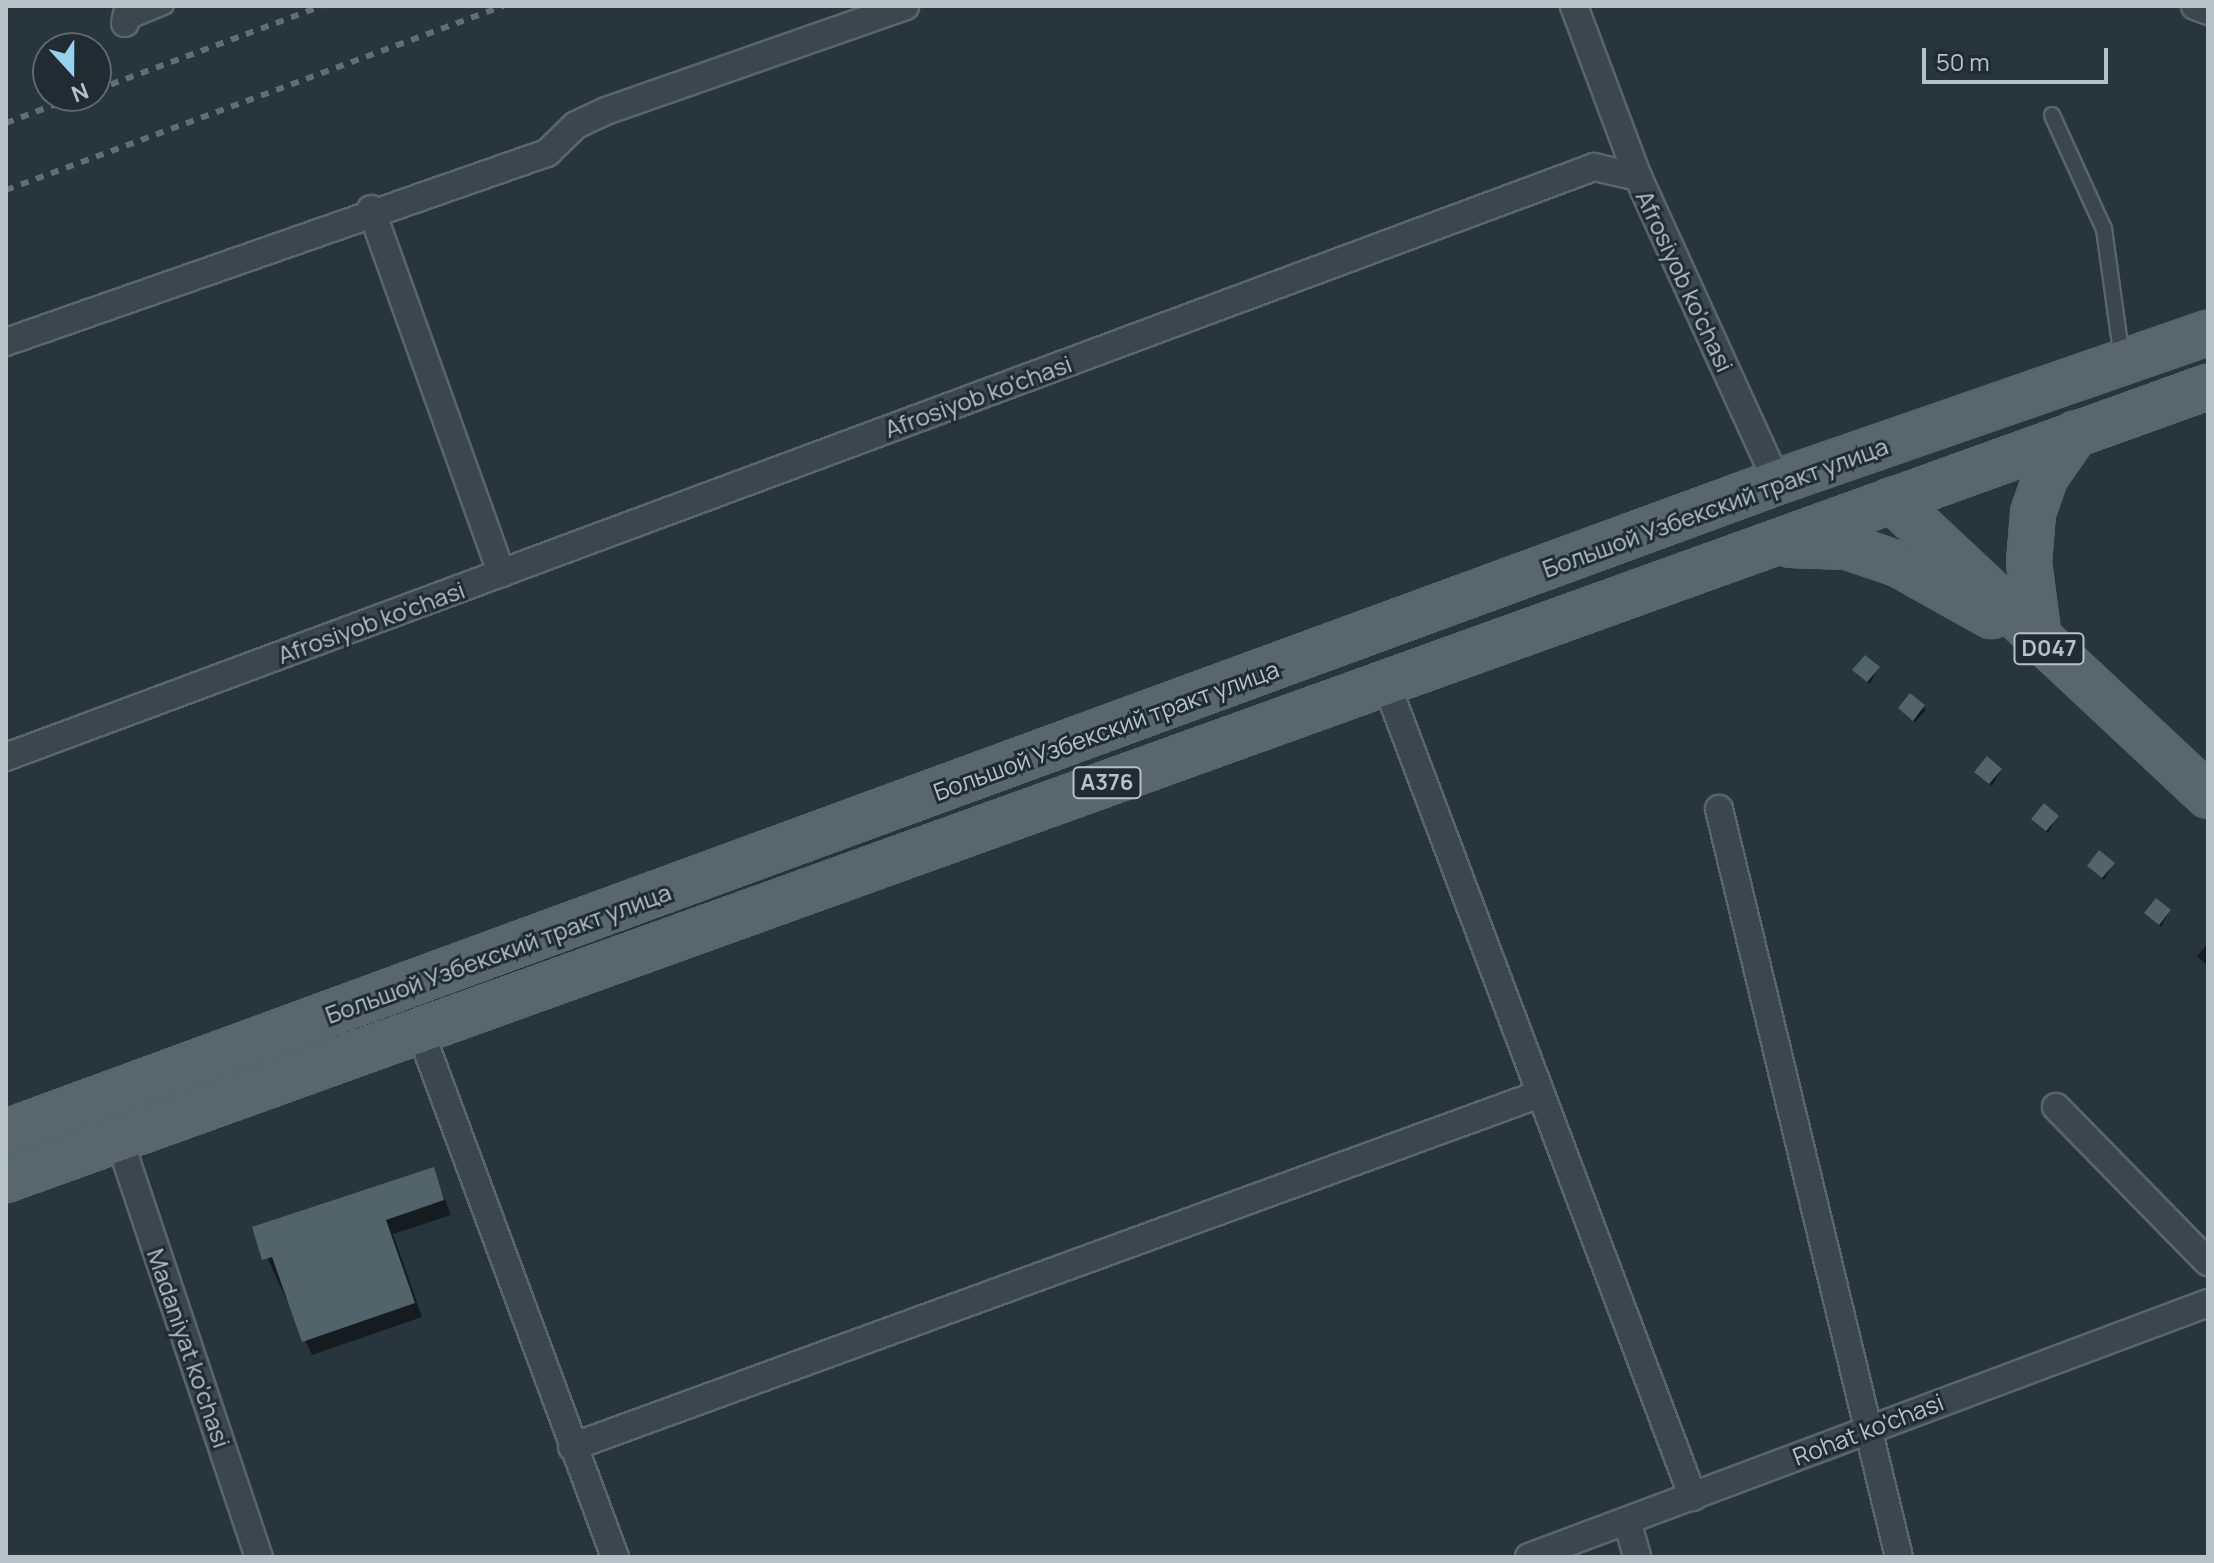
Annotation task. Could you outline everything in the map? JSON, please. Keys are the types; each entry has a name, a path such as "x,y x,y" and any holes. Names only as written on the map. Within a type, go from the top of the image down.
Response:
{"main road":[{"name":"Большой Узбекский тракт улица","path":"6,1132 1777,482 2208,333"},
{"name":"Большой Узбекский тракт улица","path":"6,1180 2208,387"},
{"name":"D047","path":"2049,649 2029,563 2033,513 2046,476 2076,433"},
{"name":"D047","path":"1892,500 2208,796"},
{"name":"D047","path":"1768,545 1848,547 1898,564 2049,649"}],"street":[{"path":"6,342 371,209 547,153 576,125 606,111 905,6"},
{"path":"1574,6 1638,177"},
{"path":"2195,6 2208,11"},
{"name":"Afrosiyob ko'chasi","path":"6,757 1594,167 1638,177 1777,482"},
{"path":"371,209 501,573"},
{"path":"1386,683 1693,1497"},
{"path":"1719,809 1899,1557"},
{"path":"420,1031 615,1557"},
{"path":"572,1447 1540,1094"},
{"path":"2056,1107 2208,1262"},
{"name":"Madaniyat ko'chasi","path":"119,1139 259,1557"},
{"name":"Rohat ko'chasi","path":"1529,1557 2208,1303"},
{"path":"1627,1521 1637,1557"}],"lane":[{"path":"127,14 166,6"},
{"path":"2052,115 2104,229 2122,363"}],"building":[{"path":"1865,655 1880,667 1867,682 1852,670"},
{"path":"1910,693 1925,705 1913,721 1898,708"},
{"path":"1987,756 2002,769 1989,784 1974,772"},
{"path":"2044,803 2059,816 2046,831 2031,819"},
{"path":"2099,850 2115,863 2102,878 2087,866"},
{"path":"2156,898 2171,910 2159,925 2144,913"},
{"path":"434,1167 444,1200 386,1220 415,1303 302,1342 272,1257 262,1260 252,1227"}],"railway":[{"path":"112,84 322,6"},
{"path":"6,190 503,6"},
{"path":"6,123 35,112"}]}
